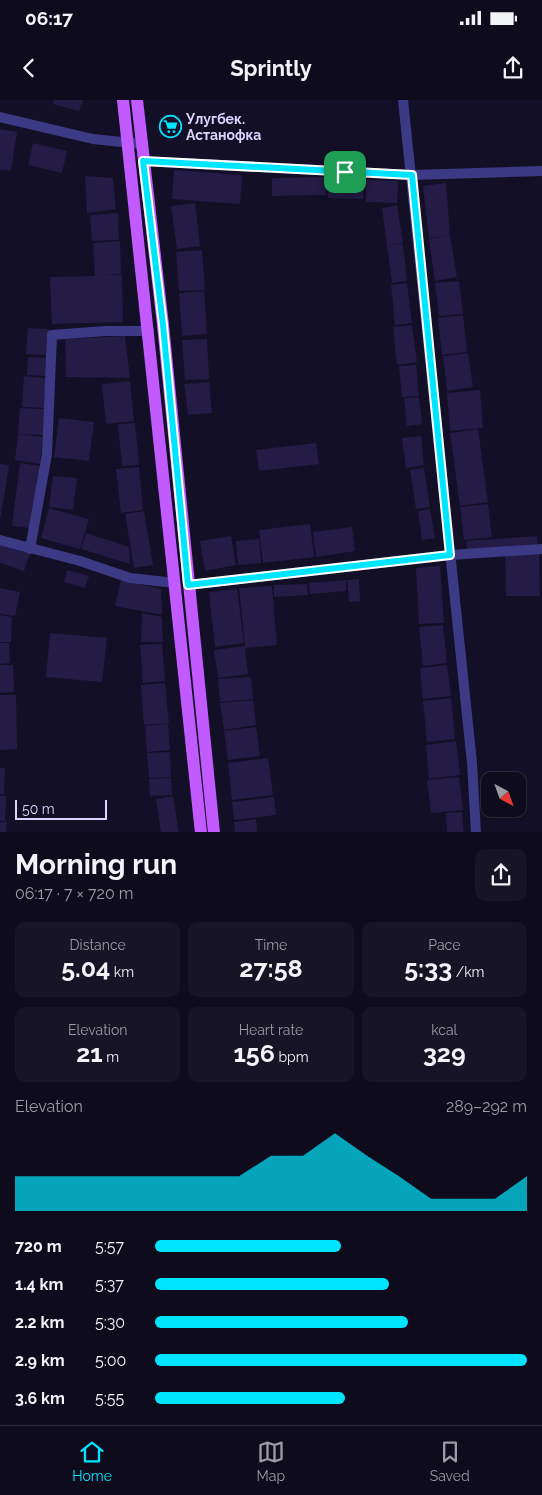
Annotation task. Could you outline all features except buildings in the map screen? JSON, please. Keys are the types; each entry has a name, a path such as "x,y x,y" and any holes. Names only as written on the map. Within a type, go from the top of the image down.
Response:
{"main road":[{"path":"123,100 149,331 214,832"},
{"path":"137,100 163,325 201,832"}],"street":[{"path":"403,100 472,763 476,832"},
{"path":"0,117 93,139 142,144"},
{"path":"143,161 412,175 542,171"},
{"path":"30,549 47,454 52,335 105,331 149,331"},
{"path":"0,540 80,561 130,578 181,584 450,555 542,549"}],"place":[{"name":"Улугбек. Астанофка","path":"170,127"}],"route":[{"path":"143,161 345,172 412,175 450,555 188,585 163,325 143,161"}]}
